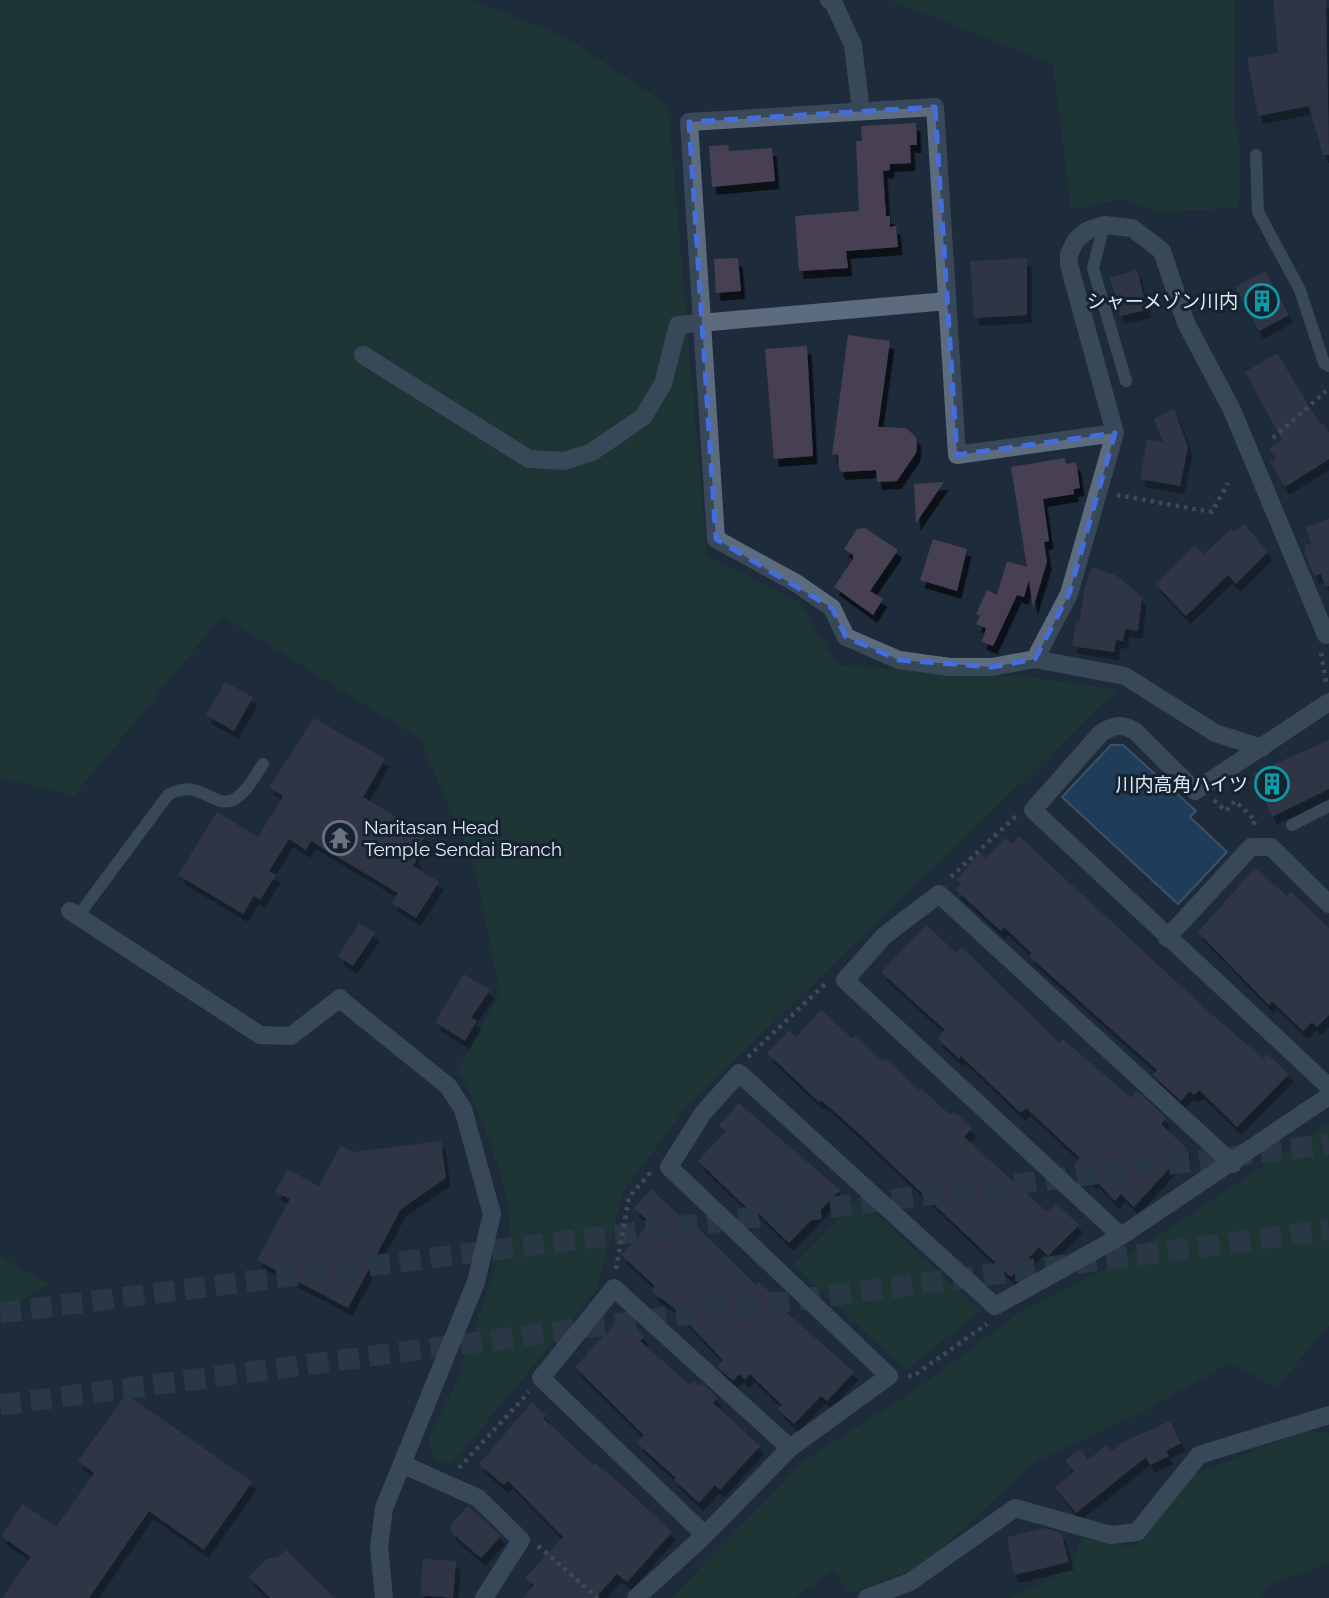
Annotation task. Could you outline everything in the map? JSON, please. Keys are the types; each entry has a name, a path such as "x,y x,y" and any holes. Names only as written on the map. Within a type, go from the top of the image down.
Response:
{"street":[{"path":"829,0 833,2 853,45 861,111"},
{"path":"1115,433 957,455 935,107 689,122 716,539 796,583 832,608 846,637 899,660 950,667 992,667 1035,660 1125,676 1215,733 1262,748"},
{"path":"1035,660 1069,594 1115,433 1069,265 1069,254 1076,240 1088,230 1104,225 1132,228 1162,251 1186,323 1232,410 1326,635 1329,634"},
{"path":"363,355 529,459 564,461 592,452 643,417 663,384 678,325 947,301"},
{"path":"1329,702 1195,791 1135,731 1125,725 1112,726 1101,733 1033,810 1329,1087"},
{"path":"1167,938 1251,848 1271,848 1329,904"},
{"path":"1121,1236 845,980 884,936 939,894 1233,1164"},
{"path":"74,914 260,1035 291,1036 340,998 448,1086 463,1110 492,1214 476,1282 384,1508 379,1547 384,1598"},
{"path":"636,1598 705,1535 790,1448 889,1376 669,1167 703,1113 739,1073 995,1307 1121,1236 1233,1164 1329,1096"},
{"path":"705,1535 541,1378 614,1287 790,1448"},
{"path":"867,1598 910,1582 1015,1508 1111,1535 1137,1532 1199,1455 1329,1415"},
{"path":"402,1464 478,1498 521,1541 484,1598"}],"lane":[{"path":"1256,155 1258,212 1300,290 1324,363 1329,366"},
{"path":"1104,225 1093,268 1126,381"},
{"path":"74,914 168,795 181,787 192,788 222,801 233,800 245,790 263,764"},
{"path":"1292,825 1329,806"}],"path":[{"path":"1273,438 1326,391"},
{"path":"1118,483 1115,495 1212,512 1228,484"},
{"path":"1321,651 1327,683"},
{"path":"1222,808 1226,811 1235,801 1256,821 1252,825"},
{"path":"962,864 1012,817"},
{"path":"739,1073 748,1056 823,985"},
{"path":"614,1287 622,1223 629,1197 653,1170"},
{"path":"928,1366 973,1334"},
{"path":"467,1459 526,1395"},
{"path":"521,1541 536,1544 598,1598"}],"highlighted area":[{"path":"935,107 957,455 1115,433 1069,594 1035,659 992,667 899,660 846,637 832,608 716,539 689,122"}],"green space":[{"path":"0,0 472,0 566,37 668,105 707,556 798,601 839,666 1023,676 1117,690 687,1106 623,1192 597,1290 452,1463 434,1460 428,1437 457,1380 509,1227 505,1193 492,1147 457,1071 500,994 475,868 420,739 222,616 74,796 0,778"},
{"path":"889,0 1235,0 1234,118 1241,152 1239,208 1158,212 1123,199 1071,210 1053,64"},
{"path":"1329,1123 1329,1325 1276,1388 1230,1363 1143,1412 1035,1462 922,1567 848,1594 834,1570 794,1598 671,1598 805,1460 915,1390 1022,1311 1118,1262"},
{"path":"859,1198 981,1311 906,1370 793,1265"},
{"path":"0,1256 50,1285 0,1312"},
{"path":"1307,1430 1329,1433 1329,1563 1270,1584 1260,1598 1010,1598 1071,1567 1082,1538 1134,1547 1188,1477"}],"water":[{"path":"1111,745 1123,745 1196,811 1190,817 1227,852 1178,904 1062,797"}],"building":[{"path":"1273,0 1326,0 1329,155 1323,155 1309,106 1258,116 1247,58 1278,53"},
{"path":"916,123 917,145 910,145 911,163 890,164 890,170 883,171 886,216 890,216 890,227 896,226 898,247 846,251 848,268 799,271 795,216 859,211 856,141 862,141 861,126"},
{"path":"728,145 729,151 772,148 775,181 712,187 709,146"},
{"path":"738,258 741,291 716,293 714,259"},
{"path":"1027,258 1027,315 974,318 970,261"},
{"path":"1137,270 1147,310 1120,316 1110,277"},
{"name":"シャーメゾン川内","path":"1265,271 1289,315 1259,331 1235,287"},
{"path":"848,335 890,341 878,427 906,428 916,437 917,445 916,453 897,481 877,482 876,470 842,472 839,469 838,454 832,455"},
{"path":"807,346 813,456 774,459 765,349"},
{"path":"1277,353 1320,424 1322,423 1329,433 1329,459 1285,487 1270,462 1276,458 1269,449 1282,440 1245,372"},
{"path":"1174,409 1188,447 1180,486 1140,479 1147,439 1163,442 1154,419"},
{"path":"1065,458 1066,464 1076,462 1080,488 1074,489 1074,494 1043,499 1049,541 1044,542 1047,562 1033,608 1029,580 1024,597 1017,595 993,646 982,642 986,628 976,624 980,616 976,614 987,590 997,595 1007,561 1027,567 1011,467"},
{"path":"944,482 916,523 914,484"},
{"path":"1329,519 1329,586 1325,586 1321,574 1314,576 1305,554 1305,545 1311,544 1306,527"},
{"path":"1244,524 1268,552 1236,584 1228,575 1186,616 1155,584 1195,545 1204,554 1231,529 1234,532"},
{"path":"865,528 898,550 870,591 883,599 873,615 834,587 853,559 853,555 844,549 857,529"},
{"path":"933,539 967,549 957,591 920,580"},
{"path":"1092,567 1117,576 1142,597 1138,631 1125,629 1123,641 1116,640 1114,652 1072,646"},
{"path":"225,682 253,697 234,731 206,715"},
{"path":"314,718 385,759 363,797 426,835 413,856 417,859 413,866 439,882 416,918 392,903 398,893 311,841 306,850 289,839 269,871 276,875 260,900 254,896 243,914 178,875 217,812 258,837 283,796 269,787"},
{"name":"川内高角ハイツ","path":"1329,740 1329,789 1272,817 1253,774"},
{"path":"1019,836 1210,1013 1263,1058 1267,1054 1289,1074 1237,1127 1199,1090 1194,1095 1190,1091 1181,1101 1153,1075 1157,1070 1029,956 1032,954 1004,927 1001,931 956,890 961,884 956,880 980,853 986,858 1005,838 1012,844"},
{"path":"1255,868 1287,896 1291,892 1329,928 1329,1015 1317,1027 1312,1022 1303,1031 1272,1001 1269,1005 1198,932"},
{"path":"359,923 375,933 353,966 338,956"},
{"path":"927,925 956,953 962,947 1059,1043 1063,1039 1131,1098 1137,1091 1166,1118 1161,1124 1187,1149 1134,1207 1121,1194 1115,1201 1095,1180 1093,1182 1074,1164 1080,1158 1026,1108 1021,1113 961,1056 959,1059 937,1038 945,1030 881,972"},
{"path":"464,974 490,990 471,1018 477,1021 465,1041 435,1022"},
{"path":"821,1010 853,1039 856,1035 883,1062 886,1059 950,1115 954,1112 972,1128 964,1137 1047,1212 1056,1203 1079,1225 1048,1256 1039,1247 1011,1277 854,1129 821,1100 819,1102 767,1053 789,1030 796,1037"},
{"path":"739,1103 840,1190 789,1243 753,1208 750,1211 698,1161 726,1131 719,1125"},
{"path":"441,1141 446,1178 401,1209 348,1308 257,1260 290,1199 275,1192 287,1169 319,1186 341,1145 353,1152"},
{"path":"651,1189 684,1220 687,1217 756,1285 759,1282 789,1310 786,1312 854,1372 827,1401 821,1396 794,1424 778,1409 782,1405 750,1374 745,1380 739,1374 733,1381 717,1367 723,1360 672,1306 653,1293 654,1285 621,1255 650,1223 634,1208"},
{"path":"628,1320 644,1336 640,1341 690,1385 693,1381 699,1386 702,1383 718,1398 713,1403 760,1446 720,1490 715,1485 699,1503 637,1443 644,1435 575,1367 615,1324 621,1327"},
{"path":"126,1394 252,1482 204,1550 149,1511 89,1598 2,1598 31,1557 1,1536 23,1504 56,1527 94,1473 78,1461"},
{"path":"532,1402 546,1415 543,1418 593,1465 595,1463 622,1485 672,1532 627,1582 617,1574 595,1598 523,1598 534,1585 525,1578 563,1537 508,1481 504,1485 479,1464"},
{"path":"1170,1421 1181,1443 1166,1451 1169,1456 1150,1465 1146,1457 1076,1513 1055,1487 1074,1472 1065,1460 1081,1449 1088,1460 1107,1445 1112,1451 1121,1443"},
{"path":"468,1506 501,1536 481,1558 451,1532 451,1524"},
{"path":"1045,1528 1061,1533 1069,1562 1014,1575 1007,1537"},
{"path":"286,1550 335,1598 270,1598 249,1577 267,1559 278,1557"},
{"path":"423,1559 456,1561 453,1598 420,1595"}],"tunnel":[{"path":"0,1313 1329,1144"},
{"path":"0,1405 1329,1230"}],"place":[{"name":"シャーメゾン川内","path":"1262,301"},
{"name":"川内高角ハイツ","path":"1272,784"},
{"name":"Naritasan Head Temple Sendai Branch","path":"340,838"}]}
